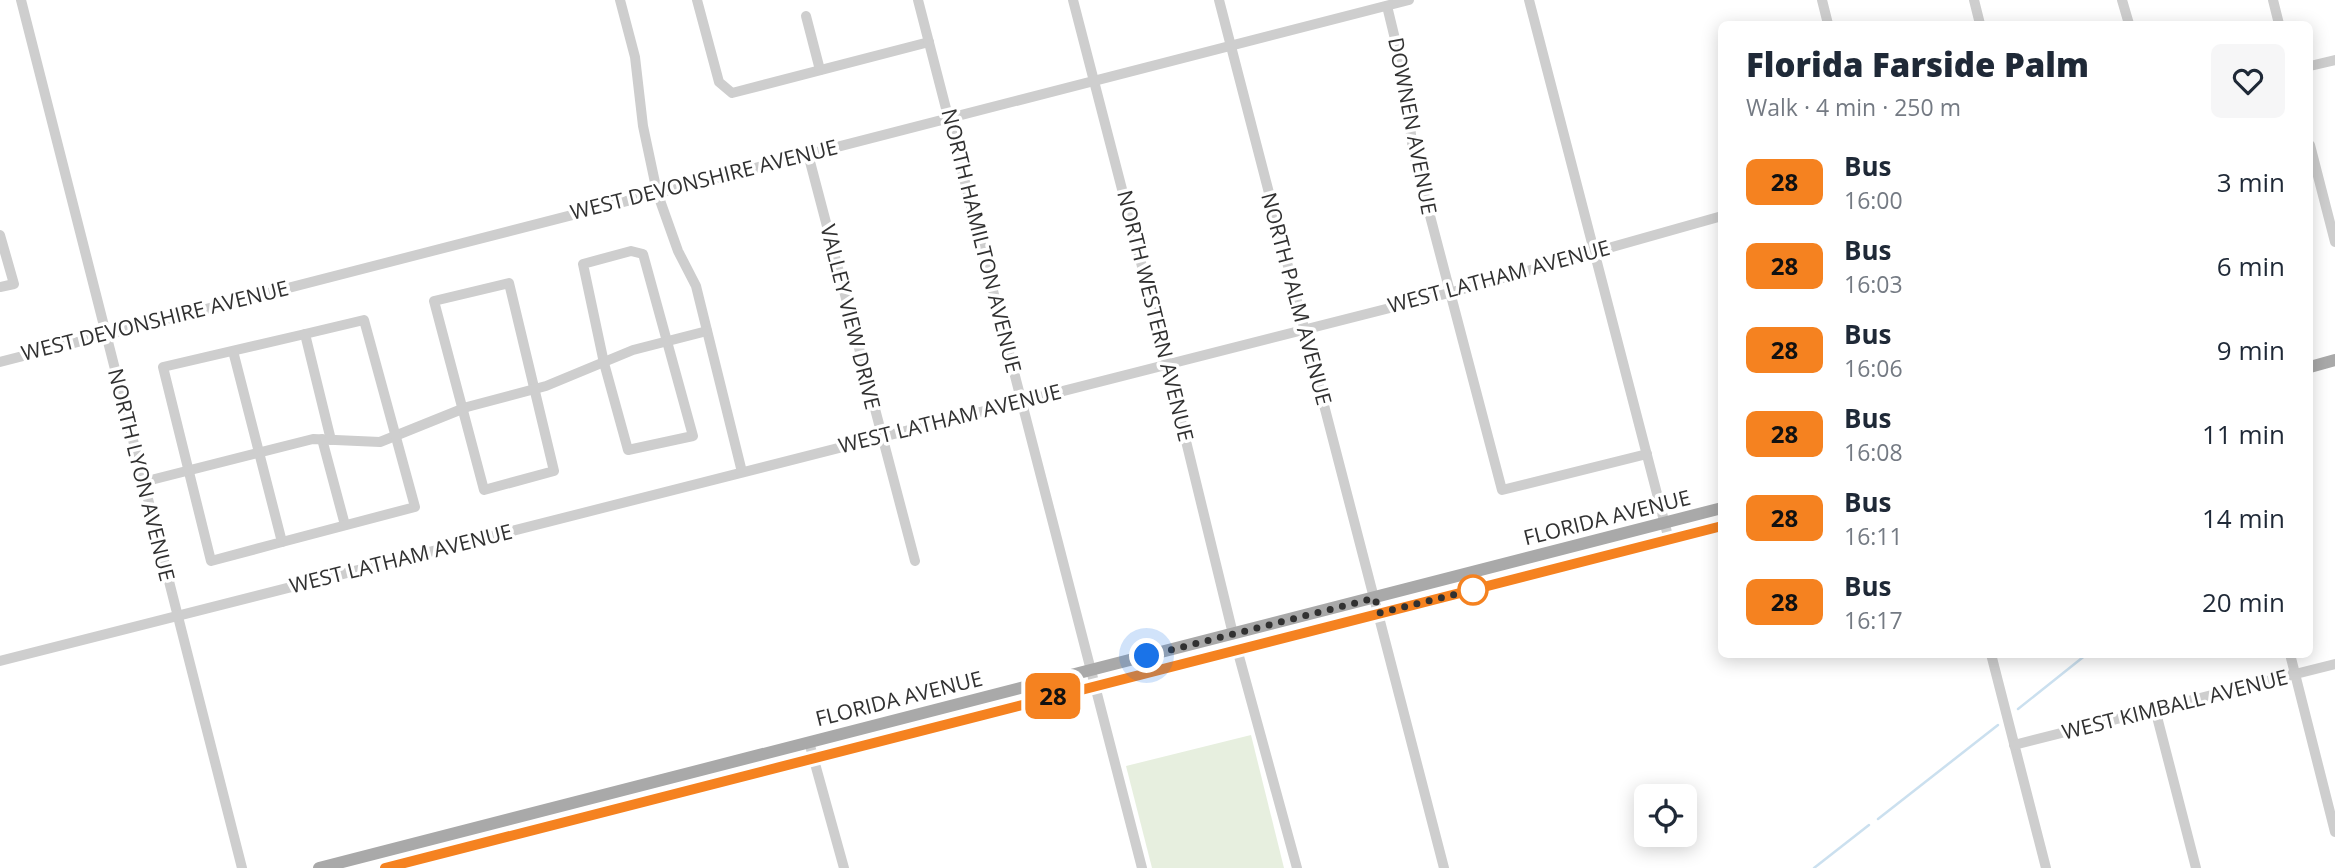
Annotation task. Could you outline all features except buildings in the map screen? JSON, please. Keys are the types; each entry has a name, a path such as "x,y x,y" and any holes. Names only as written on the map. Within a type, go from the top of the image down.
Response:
{"main road":[{"path":"2313,366 2335,360"},
{"name":"FLORIDA AVENUE","path":"320,868 1718,509"},
{"name":"FLORIDA AVENUE","path":"385,868 1718,527"},
{"path":"478,844 515,828 613,801 623,797 622,790"}],"street":[{"name":"NORTH LYON AVENUE","path":"21,0 242,868"},
{"path":"620,0 635,57 643,126 657,192 678,251 696,286 742,472"},
{"path":"697,0 719,82 732,93 929,42"},
{"name":"NORTH HAMILTON AVENUE","path":"918,0 1142,868"},
{"name":"NORTH WESTERN AVENUE","path":"1073,0 1167,363 1233,634"},
{"name":"NORTH PALM AVENUE","path":"1219,0 1444,868"},
{"name":"WEST DEVONSHIRE AVENUE","path":"0,362 1409,0"},
{"path":"1529,0 1669,540"},
{"path":"1822,0 1827,21"},
{"path":"1974,0 1979,21"},
{"path":"2122,0 2128,21"},
{"path":"2273,0 2278,21"},
{"name":"DOWNEN AVENUE","path":"1387,6 1404,76 1413,151 1502,490 1647,454"},
{"path":"806,16 820,70"},
{"path":"2313,65 2335,60"},
{"name":"VALLEY VIEW DRIVE","path":"808,154 915,561"},
{"path":"2313,157 2335,242"},
{"name":"WEST LATHAM AVENUE","path":"0,661 1449,293 1718,217"},
{"path":"0,235 14,284 0,288"},
{"path":"631,251 643,254 668,341 693,436 628,450 604,363 583,264 631,251"},
{"path":"509,283 534,389 554,471 484,490 434,301 509,283"},
{"path":"364,320 415,507 211,561 163,367 233,351 364,320"},
{"path":"143,482 313,439 380,442 462,409 534,389 634,350 707,331"},
{"path":"305,334 345,525"},
{"path":"233,351 282,542"},
{"path":"1237,649 1297,868"},
{"path":"1992,658 2046,868"},
{"path":"2291,658 2335,831"},
{"name":"WEST KIMBALL AVENUE","path":"2014,745 2335,664"},
{"path":"2155,709 2196,868"},
{"path":"809,742 844,868"}],"green space":[{"path":"1251,735 1284,868 1152,868 1126,766"}],"waterway":[{"path":"2018,709 2082,658"},
{"path":"1878,819 1998,725"},
{"path":"1814,868 1869,825"}],"bus line":[{"name":"28","path":"385,868 1718,527"}],"route":[{"path":"1147,656 1375,598 1379,613 1477,589 1473,590"}]}
